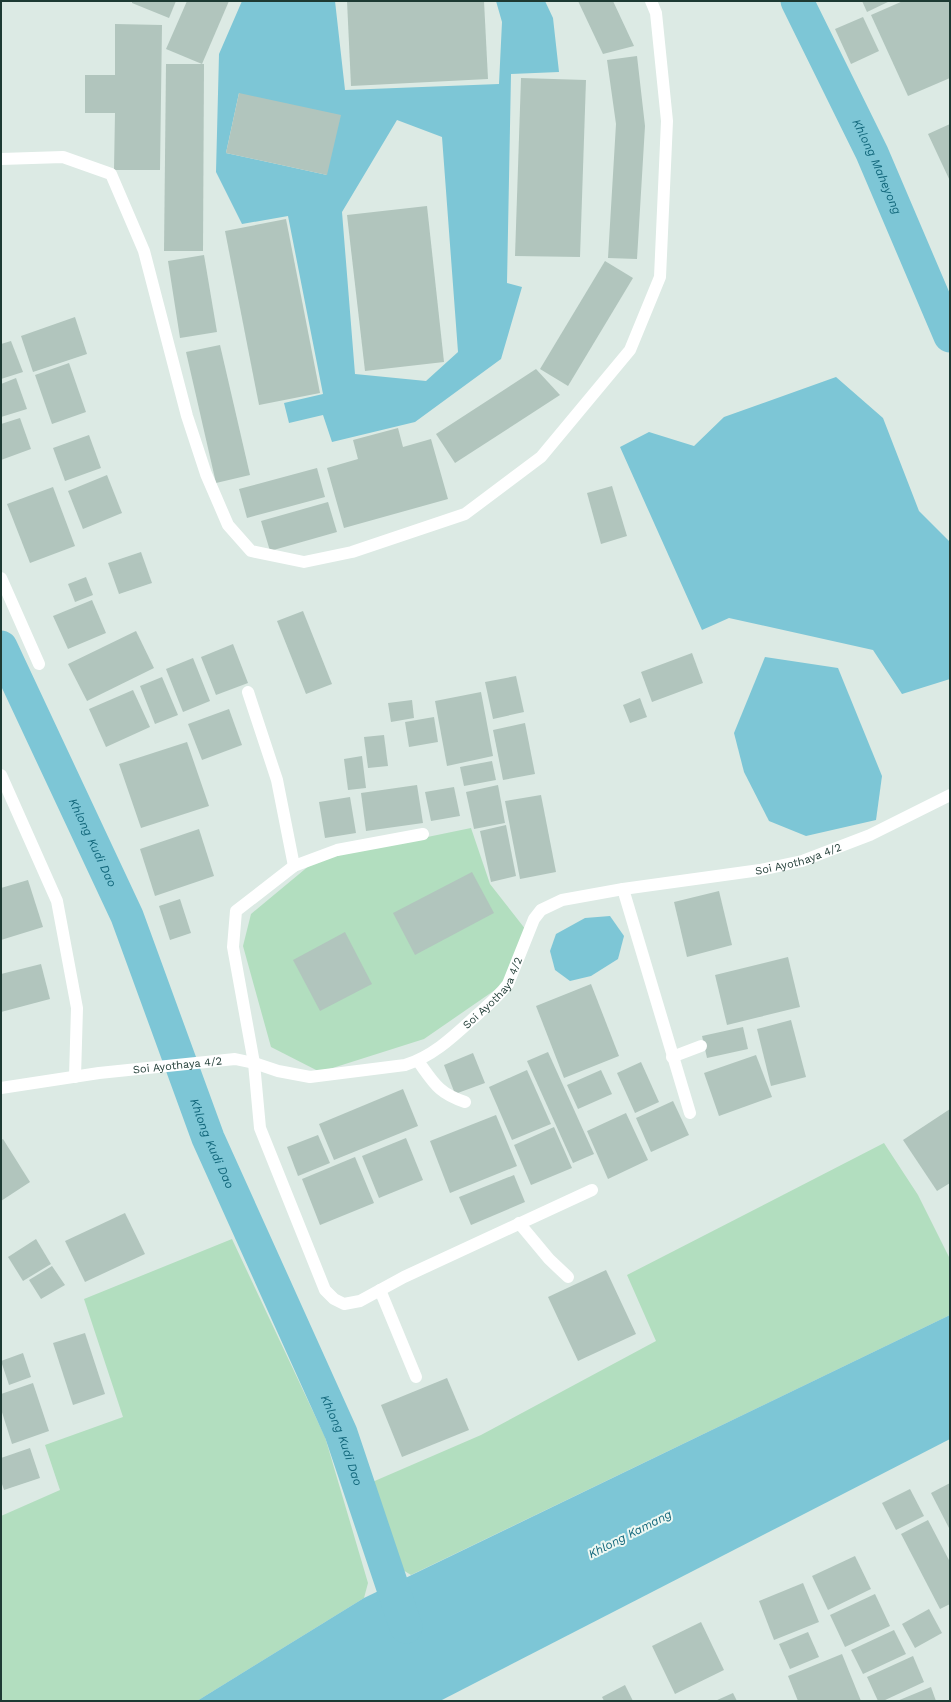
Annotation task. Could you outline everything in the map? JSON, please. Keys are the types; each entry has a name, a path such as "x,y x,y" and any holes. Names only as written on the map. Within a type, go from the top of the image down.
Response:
{"street":[{"path":"1,159 63,157 111,174 144,251 187,416 206,474 228,525 251,551 304,562 352,552 465,514 540,457 630,350 660,277 667,121 656,13 651,1"},
{"path":"1,578 39,664"},
{"path":"248,692 277,780 294,866"},
{"path":"1,775 57,902 77,1008 75,1077"},
{"name":"Soi Ayothaya 4/2","path":"1,1088 99,1073 235,1059 254,1063 278,1071 310,1077 406,1065 418,1061 436,1050 501,993 508,984 527,934 534,919 541,910 562,900 623,889 760,870 802,861 870,836 950,795"},
{"path":"422,834 337,850 294,866 236,911 233,948 254,1063 260,1128 325,1290 334,1299 344,1304 360,1301 404,1276 592,1190"},
{"path":"623,889 690,1113"},
{"path":"672,1056 701,1046"},
{"path":"418,1061 434,1084 450,1097 465,1102"},
{"path":"519,1224 549,1259 568,1277"},
{"path":"380,1290 416,1377"}],"green space":[{"path":"471,828 490,884 526,930 508,981 424,1039 320,1072 271,1047 243,946 251,914 316,860"},
{"path":"884,1143 918,1195 950,1259 950,1315 411,1575 398,1567 370,1483 481,1435 656,1341 627,1275"},
{"path":"232,1239 325,1437 368,1583 364,1598 197,1701 1,1701 1,1516 60,1490 45,1445 123,1417 84,1299"}],"water":[{"path":"242,1 335,1 345,90 499,84 502,22 496,1 545,1 553,18 559,72 511,74 507,283 522,287 501,359 415,422 332,442 323,415 289,423 284,403 323,394 288,216 242,224 216,172 219,54","holes":["239,93 327,175 226,153","397,120 442,137 458,352 426,381 355,374 342,212"]},
{"path":"836,377 883,418 919,511 949,541 950,679 902,694 873,650 729,618 702,630 620,447 649,432 694,446 724,417"},
{"path":"765,657 838,668 882,776 876,820 806,836 769,821 744,772 734,733"},
{"path":"610,916 624,936 618,959 591,976 570,981 555,970 550,951 556,934 585,918"},
{"name":"Khlong Kamang","path":"950,1315 950,1439 440,1701 197,1701 364,1598"}],"building":[{"path":"132,1 176,1 169,18 132,3"},
{"path":"187,1 229,1 202,64 166,49"},
{"path":"347,1 484,1 488,79 351,86"},
{"path":"578,1 613,1 634,46 603,54"},
{"path":"862,1 890,1 867,12"},
{"path":"903,1 950,1 950,78 908,96 871,15"},
{"path":"863,17 879,51 851,64 835,29"},
{"path":"115,24 162,25 160,170 114,170 115,113 85,113 85,75 115,75"},
{"path":"637,56 645,126 637,259 608,258 616,124 607,60"},
{"path":"166,64 204,64 203,251 164,251"},
{"path":"521,78 586,80 580,257 515,256"},
{"path":"239,93 341,115 327,175 226,153"},
{"path":"950,124 950,181 928,134"},
{"path":"427,206 444,362 365,371 347,215"},
{"path":"286,219 320,393 259,405 225,231"},
{"path":"204,255 217,332 180,338 168,261"},
{"path":"605,261 633,278 568,386 540,369"},
{"path":"75,317 87,354 33,372 21,336"},
{"path":"11,341 23,372 1,379 1,344"},
{"path":"220,345 250,475 216,483 186,352"},
{"path":"69,363 86,412 52,424 35,375"},
{"path":"536,369 560,395 455,463 436,434"},
{"path":"16,378 27,409 1,417 1,384"},
{"path":"20,418 31,449 1,460 1,424"},
{"path":"398,428 403,447 431,439 448,499 344,528 327,468 358,459 353,440"},
{"path":"89,435 101,468 65,481 53,448"},
{"path":"317,468 325,497 247,518 239,489"},
{"path":"107,475 122,513 83,529 68,491"},
{"path":"612,486 627,536 601,544 587,493"},
{"path":"53,487 75,546 30,563 7,504"},
{"path":"328,502 337,532 270,551 261,521"},
{"path":"141,552 152,583 119,594 108,563"},
{"path":"86,577 93,595 75,602 68,584"},
{"path":"92,600 106,633 68,649 53,616"},
{"path":"303,611 332,684 306,694 277,621"},
{"path":"136,631 154,668 87,701 68,664"},
{"path":"233,644 248,683 216,695 201,657"},
{"path":"692,653 703,683 652,702 641,672"},
{"path":"193,658 210,701 183,712 166,669"},
{"path":"516,676 524,712 493,719 485,682"},
{"path":"162,677 178,715 155,724 140,686"},
{"path":"133,690 150,727 106,747 89,709"},
{"path":"481,692 493,756 447,766 435,701"},
{"path":"640,698 647,717 630,723 623,705"},
{"path":"412,700 414,718 391,722 388,703"},
{"path":"229,709 242,745 202,760 188,724"},
{"path":"434,717 438,742 409,747 405,722"},
{"path":"525,723 535,774 503,780 493,730"},
{"path":"384,735 388,766 368,768 364,737"},
{"path":"187,742 209,806 141,828 119,764"},
{"path":"362,756 366,788 348,790 344,759"},
{"path":"492,761 496,780 464,786 460,767"},
{"path":"417,785 423,823 366,831 361,793"},
{"path":"498,785 505,823 474,829 466,792"},
{"path":"454,787 460,816 431,821 425,792"},
{"path":"541,795 556,872 520,879 505,801"},
{"path":"350,797 356,833 325,838 319,802"},
{"path":"506,825 516,876 491,882 480,831"},
{"path":"199,829 214,876 155,896 140,849"},
{"path":"472,872 494,913 415,955 393,913"},
{"path":"28,880 43,927 1,940 1,888"},
{"path":"719,891 732,945 687,957 674,902"},
{"path":"180,899 191,933 170,940 159,906"},
{"path":"345,932 372,984 320,1011 293,960"},
{"path":"788,957 800,1007 727,1025 715,975"},
{"path":"41,964 50,999 1,1012 1,974"},
{"path":"591,984 619,1056 564,1078 536,1006"},
{"path":"791,1020 806,1077 771,1086 757,1029"},
{"path":"743,1027 748,1049 707,1058 702,1036"},
{"path":"548,1052 594,1154 573,1163 527,1061"},
{"path":"473,1053 485,1083 455,1094 444,1065"},
{"path":"756,1055 772,1097 719,1116 704,1073"},
{"path":"641,1062 659,1102 635,1113 617,1073"},
{"path":"527,1070 551,1124 512,1140 489,1087"},
{"path":"601,1070 612,1094 578,1109 567,1085"},
{"path":"403,1089 418,1126 334,1160 319,1124"},
{"path":"673,1101 689,1135 651,1152 636,1118"},
{"path":"950,1109 950,1183 937,1191 903,1140"},
{"path":"626,1113 648,1160 608,1179 587,1131"},
{"path":"496,1115 517,1166 450,1193 430,1141"},
{"path":"554,1127 572,1168 531,1185 514,1145"},
{"path":"318,1135 330,1163 298,1176 287,1147"},
{"path":"406,1138 423,1180 379,1198 362,1156"},
{"path":"3,1139 30,1182 1,1201 1,1140"},
{"path":"355,1157 374,1203 320,1225 302,1179"},
{"path":"514,1175 525,1202 471,1225 459,1197"},
{"path":"125,1213 145,1254 85,1282 65,1241"},
{"path":"36,1239 51,1264 23,1281 8,1257"},
{"path":"52,1266 65,1285 41,1299 29,1280"},
{"path":"606,1270 636,1334 578,1361 548,1297"},
{"path":"85,1333 105,1394 73,1405 53,1343"},
{"path":"23,1353 31,1377 9,1385 1,1361"},
{"path":"447,1378 469,1430 402,1457 381,1405"},
{"path":"33,1383 49,1431 12,1444 1,1409 1,1394"},
{"path":"30,1448 40,1478 4,1490 1,1481 1,1458"},
{"path":"950,1483 950,1530 931,1493"},
{"path":"910,1489 924,1516 896,1530 882,1503"},
{"path":"928,1520 950,1562 950,1604 940,1609 901,1534"},
{"path":"855,1556 871,1589 828,1610 812,1576"},
{"path":"803,1583 819,1622 774,1640 759,1601"},
{"path":"875,1594 890,1626 845,1647 830,1615"},
{"path":"929,1609 942,1633 915,1648 902,1624"},
{"path":"701,1622 724,1670 675,1694 652,1646"},
{"path":"894,1630 906,1654 863,1674 851,1650"},
{"path":"808,1632 819,1657 790,1669 779,1644"},
{"path":"842,1654 861,1701 798,1701 788,1676"},
{"path":"913,1656 924,1682 883,1701 878,1701 867,1677"},
{"path":"625,1685 633,1701 604,1701 602,1697"},
{"path":"931,1687 936,1701 897,1701"},
{"path":"733,1693 737,1701 715,1701"}],"waterway":[{"name":"Khlong Maheyong","path":"797,1 872,153 950,336"},
{"name":"Khlong Kudi Dao","path":"1,647 127,916 208,1138 341,1433 406,1627"}]}
